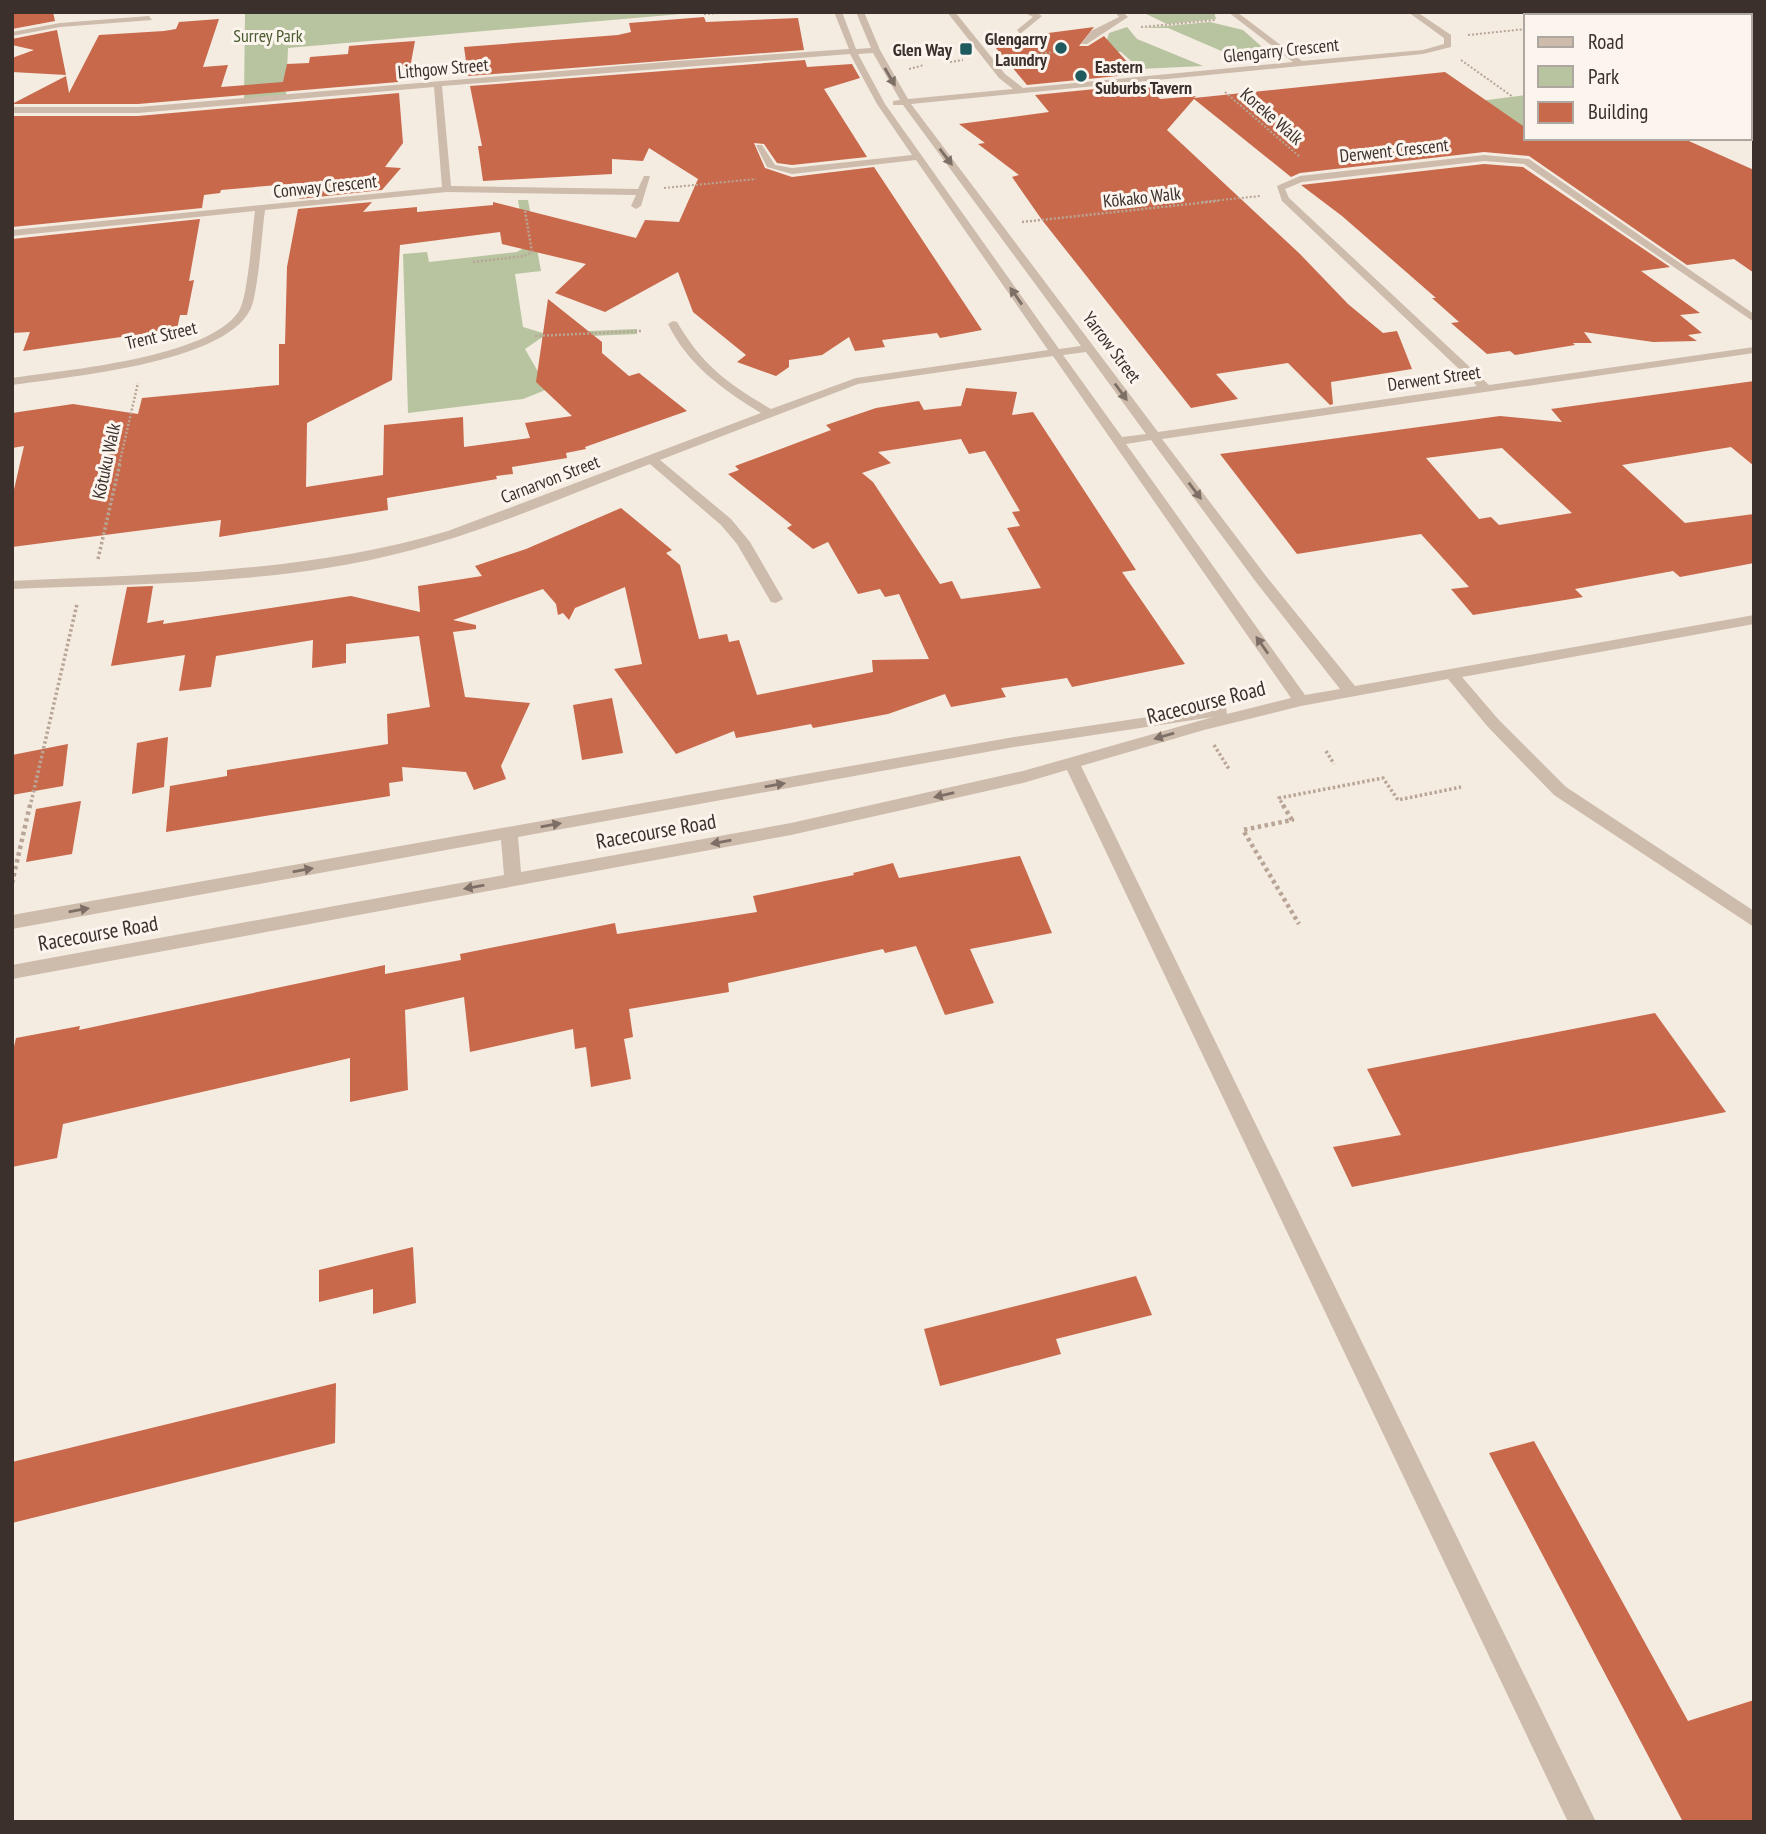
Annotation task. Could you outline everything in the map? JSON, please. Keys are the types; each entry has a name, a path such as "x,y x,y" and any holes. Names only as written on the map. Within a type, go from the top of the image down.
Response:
{"street":[{"path":"838,12 853,52 881,104 1301,701"},
{"name":"Yarrow Street","path":"860,12 876,50 905,102 1261,579 1351,692"},
{"path":"951,12 1002,76 1021,91"},
{"path":"1020,32 1038,16 1027,12"},
{"path":"1084,42 1094,33 1124,17 1119,12"},
{"path":"1232,12 1300,64"},
{"path":"1412,12 1448,37 1451,41 1443,48"},
{"path":"12,34 61,25 149,18"},
{"name":"Glengarry Crescent","path":"881,104 1443,48"},
{"name":"Lithgow Street","path":"12,110 138,110 696,61 876,50"},
{"path":"438,84 447,189"},
{"path":"760,147 772,167 792,171 918,157"},
{"name":"Derwent Crescent","path":"1486,388 1285,199 1280,188 1300,178 1484,158 1526,161 1754,319"},
{"path":"636,206 647,178"},
{"name":"Conway Crescent","path":"12,233 447,189 641,192"},
{"name":"Trent Street","path":"12,382 171,354 225,333 243,317 246,309 260,208"},
{"path":"673,324 697,363 769,413"},
{"name":"Carnarvon Street","path":"12,585 248,571 390,552 453,534 769,413 871,378 1088,348"},
{"name":"Derwent Street","path":"1120,441 1754,350"},
{"path":"652,458 726,522 743,542 776,599"},
{"name":"Racecourse Road","path":"12,922 1014,742 1301,701 1754,619"},
{"path":"1452,674 1493,723 1560,791 1754,920"},
{"name":"Racecourse Road","path":"12,972 791,830 1023,777 1301,701"},
{"path":"1071,762 1582,1822"},
{"path":"509,833 513,880"}],"path":[{"path":"704,14 740,12"},
{"path":"1137,28 1217,20"},
{"path":"1448,37 1524,29"},
{"path":"1443,48 1513,97"},
{"path":"1006,57 1078,50"},
{"name":"Koreke Walk","path":"1224,91 1304,161"},
{"name":"Kōkako Walk","path":"1022,222 1264,195"},
{"path":"473,262 524,256 532,251 525,211"},
{"path":"535,336 641,331"},
{"name":"Kōtuku Walk","path":"98,560 139,379"},
{"path":"12,883 77,602"},
{"path":"1214,744 1229,769"},
{"path":"1326,751 1334,764"},
{"path":"1299,924 1243,830 1292,820 1279,798 1383,779 1398,800 1461,788"}],"green space":[{"name":"Surrey Park","path":"245,12 704,12 288,48 286,96 244,100"},
{"path":"1142,12 1214,12 1216,19 1167,24"},
{"path":"1210,22 1243,30 1271,55 1266,60 1247,62 1168,28 1142,28"},
{"path":"1127,27 1137,39 1203,66 1140,69 1121,52 1109,51 1106,43 1109,33"},
{"path":"1524,95 1524,140 1527,140 1534,151 1480,101"},
{"path":"518,200 528,200 541,271 515,274 523,327 543,333 637,329 637,334 541,338 525,349 548,389 523,399 408,413 403,254 427,252 429,262 517,252 526,247"}],"building":[{"path":"12,12 53,12 55,21 12,29"},
{"path":"704,17 706,22 798,18 804,50 468,76 464,47 618,35 631,32 629,23"},
{"path":"219,19 203,67 228,65 221,87 283,82 287,64 309,63 310,57 348,54 349,46 415,41 410,68 397,71 398,82 138,104 12,104 66,76 69,93 99,35 164,31 176,29 179,22"},
{"path":"1094,27 1079,46 1088,46 1104,36 1138,74 1027,85 995,47 1002,46 996,40"},
{"path":"57,30 66,75 12,72 12,58 34,50 12,45 12,39"},
{"path":"805,60 807,67 852,64 860,78 824,89 867,157 792,165 777,163 764,144 754,143 765,168 792,177 874,167 982,330 940,338 937,333 882,340 885,347 855,351 849,337 822,355 789,360 789,367 776,376 737,362 746,355 693,312 678,272 605,312 555,293 586,264 502,244 500,232 400,245 392,380 307,423 306,487 383,475 384,425 463,417 464,447 530,438 525,423 572,416 536,382 548,299 602,342 602,353 629,376 639,373 687,411 585,447 586,449 566,453 567,458 512,467 513,474 496,476 497,479 387,498 388,510 219,537 221,520 12,547 12,498 24,446 12,448 12,413 73,404 138,414 142,398 279,385 279,344 285,344 287,267 298,209 372,202 363,212 417,207 417,212 493,205 493,202 636,238 645,220 679,222 698,179 649,148 643,161 612,159 612,174 483,181 478,146 482,146 470,86"},
{"path":"1445,72 1524,127 1524,140 1686,140 1754,170 1754,273 1734,259 1687,265 1529,156 1484,152 1300,173 1291,177 1194,99 1167,130 1300,254 1348,304 1383,333 1397,331 1412,369 1331,382 1333,404 1330,405 1288,363 1216,374 1238,399 1191,408 1042,220 1012,177 1019,175 978,144 985,143 959,124 1049,112 1035,95 1146,84 1160,99 1196,96 1194,98"},
{"path":"399,93 403,143 385,167 401,168 382,190 299,199 301,183 221,190 220,193 204,195 202,208 12,227 12,116 138,116"},
{"path":"1484,164 1523,167 1670,267 1641,271 1700,313 1680,315 1702,333 1688,335 1697,341 1653,342 1584,332 1592,343 1573,343 1575,345 1515,355 1510,351 1487,354 1451,323 1459,322 1432,298 1436,298 1342,216 1301,185"},
{"path":"200,219 189,281 194,280 187,315 180,315 177,329 23,351 30,332 12,333 12,239"},
{"path":"1754,381 1754,466 1731,447 1622,465 1685,523 1754,514 1754,563 1680,577 1673,571 1575,589 1583,597 1473,615 1451,589 1469,587 1421,534 1297,554 1220,454 1500,416 1562,422 1551,409","holes":["1502,448 1572,513 1499,525 1491,517 1479,519 1426,458"]},
{"path":"966,388 1017,392 1012,415 1033,412 1136,570 1122,572 1185,664 1072,687 1067,678 1001,688 1006,697 951,707 945,694 888,714 813,728 811,724 736,738 734,731 676,754 614,669 642,664 625,587 575,608 569,620 563,613 558,615 556,604 543,589 453,620 476,625 476,629 453,632 465,697 530,703 501,766 506,779 474,790 466,772 402,767 403,781 389,783 390,796 166,832 170,786 227,776 227,770 388,744 387,714 430,707 419,636 346,644 346,663 312,668 313,640 216,656 211,687 179,691 185,655 111,666 127,587 153,586 147,623 164,620 163,624 351,596 420,612 418,586 482,576 475,566 526,549 621,508 672,550 666,553 680,565 699,639 727,634 729,642 739,640 757,695 873,672 872,660 929,659 899,594 885,597 880,589 858,594 828,542 813,549 787,528 792,525 728,474 739,470 735,466 831,430 826,425 876,408 919,401 924,410 961,406","holes":["961,439 969,454 985,451 1020,511 1012,512 1020,526 1007,528 1041,588 961,599 952,581 940,584 873,482 862,473 891,463 878,452"]},
{"path":"612,698 623,753 582,760 573,705"},
{"path":"168,737 164,787 132,794 137,743"},
{"path":"68,744 63,786 12,795 12,755"},
{"path":"81,801 72,854 26,862 36,809"},
{"path":"1020,856 1052,933 970,949 994,1003 945,1015 916,946 885,953 883,949 728,983 729,992 629,1009 633,1037 624,1039 631,1079 591,1087 586,1047 575,1049 573,1029 470,1052 464,997 405,1010 408,1090 350,1102 350,1058 63,1124 57,1158 12,1167 12,1055 16,1038 80,1026 79,1030 385,965 385,974 461,960 460,954 615,923 617,934 757,912 753,896 854,875 853,873 893,863 899,878"},
{"path":"1655,1013 1726,1112 1352,1187 1333,1147 1401,1135 1367,1069"},
{"path":"413,1247 416,1303 373,1314 373,1289 319,1302 319,1270"},
{"path":"1136,1276 1152,1315 1056,1339 1061,1354 940,1386 924,1329"},
{"path":"336,1383 335,1443 12,1523 12,1462"},
{"path":"1534,1441 1688,1721 1754,1700 1754,1822 1683,1822 1489,1453"}],"place":[{"name":"Glengarry Laundry","path":"1061,48"},
{"name":"Glen Way","path":"966,49"},
{"name":"Eastern Suburbs Tavern","path":"1081,76"}]}
